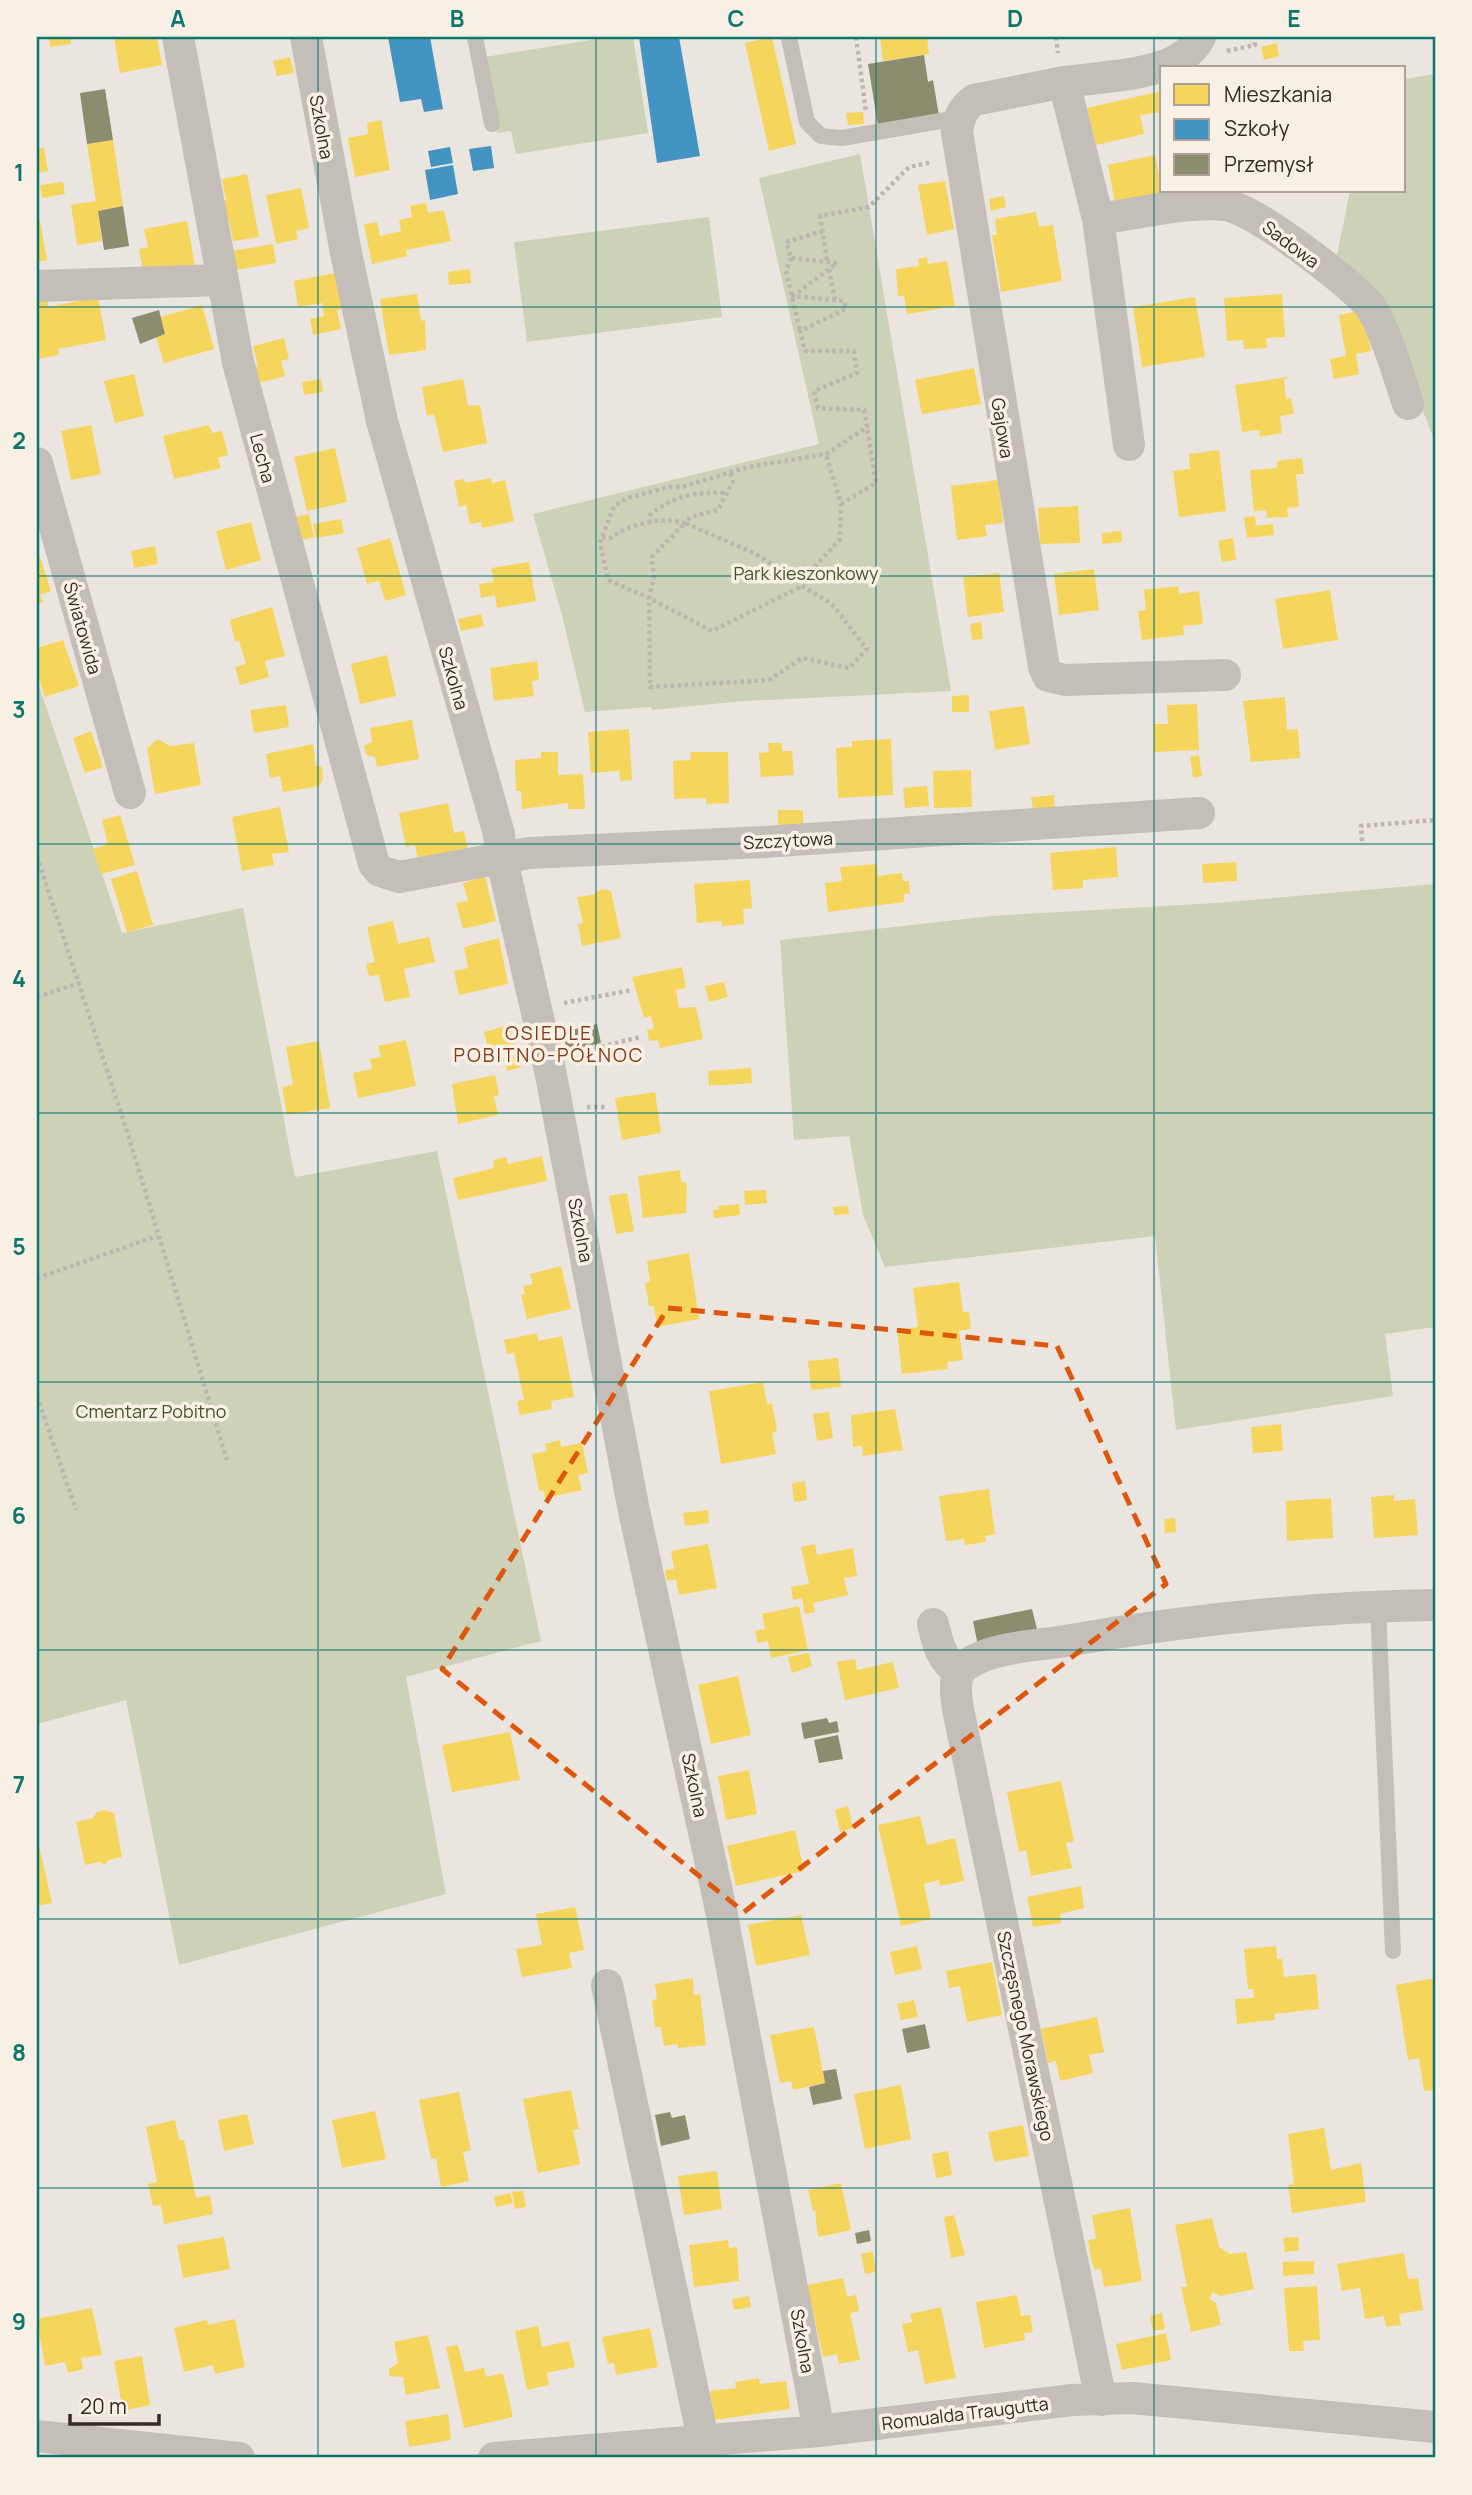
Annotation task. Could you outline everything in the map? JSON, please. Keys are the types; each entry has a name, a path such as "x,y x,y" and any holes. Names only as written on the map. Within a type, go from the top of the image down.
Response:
{"street":[{"name":"Lecha","path":"178,37 238,362 355,802 373,864 380,871"},
{"name":"Szkolna","path":"306,37 346,253 382,421 499,834 501,856 570,1167 634,1511 721,1910 819,2431"},
{"path":"1164,66 1170,65 1195,48 1200,37"},
{"path":"958,118 974,100 1160,67"},
{"path":"1064,82 1098,219 1129,445"},
{"name":"Gajowa","path":"958,118 960,155 1041,659 1048,676 1065,680 1225,675"},
{"name":"Sadowa","path":"1098,219 1190,206 1225,205 1242,209 1270,227 1368,305 1408,404"},
{"path":"37,285 222,280"},
{"name":"Światowida","path":"37,463 130,793"},
{"name":"Szczytowa","path":"380,871 398,877 501,856 697,843 824,839 1199,813"},
{"path":"933,1624 947,1664 959,1671 967,1664 993,1654 1084,1637 1221,1619 1378,1606 1435,1605"},
{"name":"Szczęsnego Morawskiego","path":"959,1671 956,1682 958,1709 1101,2400"},
{"path":"607,1985 703,2440"},
{"name":"Romualda Traugutta","path":"494,2458 646,2451 703,2440 819,2431 1013,2405 1101,2400 1166,2401 1435,2427"},
{"path":"37,2436 239,2458"}],"lane":[{"path":"474,37 492,124"},
{"path":"789,38 811,129 831,138 958,118"},
{"path":"1378,1606 1393,1951"}],"path":[{"path":"856,37 869,134"},
{"path":"827,260 820,216 869,207 909,167 960,155"},
{"path":"823,231 786,242 791,258 786,271 805,351 854,351 857,373 814,391 818,408 864,410 876,483 841,504"},
{"path":"791,258 837,262 793,296"},
{"path":"829,269 835,300"},
{"path":"793,296 844,301 846,309 800,331"},
{"path":"826,454 841,504 840,539 801,584 712,631 608,580 600,543 614,506 627,498 669,487 682,487 730,471 826,454 867,427"},
{"path":"602,537 611,538 622,528 650,523 685,523 754,553 832,604 867,649 849,668 802,658 769,680 650,687 649,598 654,577 652,557 685,523 690,517 718,510 733,481 730,471"},
{"path":"650,523 650,515 665,502 693,492 727,494"},
{"path":"1362,841 1361,826 1435,820"},
{"path":"37,856 227,1460"},
{"path":"37,997 79,983"},
{"path":"536,1009 632,990"},
{"path":"581,1052 640,1037"},
{"path":"37,1278 157,1236"},
{"path":"37,1396 76,1510"}],"highlighted area":[{"path":"668,1308 1057,1346 1166,1584 744,1912 442,1669"}],"green space":[{"path":"610,37 633,37 648,133 516,154 511,131 497,133 485,57"},
{"path":"1435,74 1435,442 1419,401 1335,265 1350,192 1406,192 1406,79"},
{"name":"Park kieszonkowy","path":"860,154 951,691 585,712 562,615 533,514 819,444 759,178"},
{"path":"709,217 722,317 527,342 514,242"},
{"name":"Cmentarz Pobitno","path":"37,680 122,933 243,908 295,1177 437,1151 541,1641 406,1677 446,1894 179,1965 126,1700 37,1724"},
{"path":"1435,884 1435,1327 1385,1334 1393,1396 1176,1430 1155,1236 885,1267 863,1215 849,1136 794,1140 780,940 991,916 1216,903"}],"building: Mieszkania":[{"path":"49,37 70,37 71,44 50,47"},
{"path":"114,37 157,37 162,65 120,73"},
{"path":"772,37 796,144 769,151 745,43"},
{"path":"880,37 927,37 929,54 883,61"},
{"path":"1277,43 1279,56 1264,60 1261,47"},
{"path":"290,57 294,73 277,76 273,61"},
{"path":"1160,91 1160,112 1140,115 1144,134 1096,145 1087,108"},
{"path":"863,112 864,124 848,125 846,113"},
{"path":"381,120 390,170 355,177 348,138 368,134 367,123"},
{"path":"113,140 123,206 98,211 102,241 77,245 71,205 96,201 87,144"},
{"path":"44,148 48,171 37,173 37,149"},
{"path":"1155,155 1162,194 1115,204 1108,165"},
{"path":"247,174 259,237 233,241 229,220 222,221 218,201 226,200 222,179"},
{"path":"945,181 954,229 927,235 918,185"},
{"path":"63,182 65,194 42,198 40,185"},
{"path":"301,188 309,228 296,231 298,239 276,244 266,195"},
{"path":"1004,196 1006,207 991,211 989,199"},
{"path":"426,203 428,213 444,210 451,241 406,250 407,256 372,264 364,224 377,222 380,236 401,231 399,220 412,217 410,206"},
{"path":"1036,212 1039,227 1053,225 1062,281 1001,292 992,235 997,235 995,219"},
{"path":"37,220 40,220 47,260 37,262"},
{"path":"187,221 195,266 144,275 139,249 148,247 144,229"},
{"path":"273,244 276,263 230,271 227,252"},
{"path":"927,257 928,264 947,261 955,306 907,314 904,296 898,296 896,269 919,266 918,259"},
{"path":"470,269 471,283 449,285 448,272"},
{"path":"341,272 347,308 337,310 341,329 313,335 310,319 324,316 322,303 298,307 294,281"},
{"path":"417,294 421,321 425,320 426,350 389,355 380,299"},
{"path":"1282,294 1285,337 1266,338 1267,348 1244,349 1243,340 1227,341 1224,298"},
{"path":"98,297 106,340 58,349 59,355 37,359 37,300 47,299 48,307"},
{"path":"1195,297 1205,357 1142,367 1133,307"},
{"path":"202,305 214,349 164,363 156,337 165,334 160,317"},
{"path":"1363,310 1371,351 1356,354 1359,374 1334,379 1330,359 1346,356 1339,315"},
{"path":"284,338 289,359 281,361 285,376 255,384 251,368 258,367 253,346"},
{"path":"974,368 981,404 922,414 915,380"},
{"path":"134,374 144,416 115,423 104,381"},
{"path":"1289,377 1284,380 1286,399 1291,398 1294,414 1280,416 1282,433 1260,437 1259,430 1242,432 1235,385"},
{"path":"321,379 323,392 304,395 302,382"},
{"path":"463,379 468,406 480,405 487,443 443,452 434,414 427,416 422,387"},
{"path":"91,425 101,474 71,480 61,431"},
{"path":"209,425 212,433 222,431 228,455 218,458 221,468 174,479 163,436"},
{"path":"335,448 347,502 307,511 294,457"},
{"path":"1219,450 1226,511 1179,517 1173,471 1190,469 1189,454"},
{"path":"1302,458 1304,474 1296,474 1299,507 1287,508 1288,517 1267,518 1266,510 1254,511 1250,470 1277,468 1277,461"},
{"path":"491,478 492,483 505,480 514,521 482,528 481,522 470,524 466,505 459,507 454,481 464,479 465,483"},
{"path":"998,480 1003,523 985,525 987,536 957,540 951,486"},
{"path":"1078,506 1080,543 1040,544 1038,508"},
{"path":"309,514 314,537 296,541 291,518"},
{"path":"1255,516 1256,526 1273,524 1274,535 1247,538 1244,517"},
{"path":"341,519 344,533 316,538 313,524"},
{"path":"251,522 261,560 226,570 216,531"},
{"path":"1121,531 1122,542 1102,544 1102,533"},
{"path":"390,538 406,595 385,601 379,581 367,584 357,548"},
{"path":"1233,538 1236,560 1222,562 1218,541"},
{"path":"155,546 158,564 134,568 131,551"},
{"path":"40,557 51,591 40,595 43,602 37,604 37,558"},
{"path":"529,562 536,601 497,608 495,595 481,598 479,584 494,582 491,568"},
{"path":"1094,569 1099,610 1059,615 1054,574"},
{"path":"999,573 1004,612 968,617 963,577"},
{"path":"1178,586 1179,594 1199,591 1203,624 1183,626 1184,635 1142,640 1138,611 1146,610 1144,590"},
{"path":"1330,590 1338,640 1283,649 1275,599"},
{"path":"272,607 285,656 265,661 269,677 240,685 235,667 246,664 239,641 235,642 230,620"},
{"path":"481,614 484,626 461,631 458,619"},
{"path":"981,622 983,639 972,640 970,624"},
{"path":"63,640 79,686 45,697 37,673 37,648"},
{"path":"387,655 396,696 360,704 351,664"},
{"path":"537,661 539,680 532,681 534,696 494,701 490,668"},
{"path":"969,695 969,712 952,712 952,696"},
{"path":"1285,697 1287,730 1298,729 1300,758 1251,762 1243,701"},
{"path":"1197,704 1199,750 1154,752 1153,724 1168,724 1167,705"},
{"path":"286,705 289,727 254,733 250,710"},
{"path":"1024,706 1030,744 995,750 989,711"},
{"path":"412,720 419,759 377,767 375,757 366,755 364,746 372,742 370,728"},
{"path":"629,729 632,780 620,781 619,771 591,773 588,732"},
{"path":"91,731 103,767 85,773 73,738"},
{"path":"158,739 170,746 194,743 201,785 155,794 147,748"},
{"path":"891,739 893,795 838,798 836,748 852,747 852,741"},
{"path":"768,743 782,743 782,751 792,751 794,775 761,777 759,753 769,752"},
{"path":"313,744 316,766 322,767 323,779 319,786 283,792 280,776 270,778 266,754"},
{"path":"541,752 558,752 558,775 583,774 585,809 568,809 568,803 522,809 521,791 516,791 515,760 541,758"},
{"path":"690,752 728,752 729,803 706,804 706,798 674,799 673,761 691,760"},
{"path":"1199,755 1202,776 1193,778 1190,757"},
{"path":"971,770 972,807 934,808 933,771"},
{"path":"927,786 929,806 905,808 903,788"},
{"path":"1054,795 1055,808 1033,811 1031,797"},
{"path":"448,803 454,833 464,831 468,850 418,860 415,845 406,847 399,813"},
{"path":"280,807 289,852 272,854 274,865 242,871 232,817"},
{"path":"778,810 803,810 803,828 778,827"},
{"path":"120,815 135,865 101,874 93,849 108,844 102,820"},
{"path":"1116,847 1118,877 1083,880 1083,888 1053,890 1050,853"},
{"path":"1236,862 1237,881 1203,883 1202,864"},
{"path":"877,864 878,876 902,873 903,881 909,881 910,894 904,894 904,902 828,912 825,883 842,881 840,867"},
{"path":"137,871 153,925 127,932 111,879"},
{"path":"485,876 496,921 463,929 456,903 468,901 463,883"},
{"path":"750,880 752,908 743,909 744,924 722,926 722,921 697,923 694,884"},
{"path":"602,889 611,891 621,938 582,946 578,924 583,923 577,897 592,895"},
{"path":"393,921 398,944 429,937 435,962 404,969 410,997 385,1002 379,975 369,976 366,964 375,962 367,927"},
{"path":"499,938 508,984 459,995 454,971 468,968 464,947"},
{"path":"682,967 686,988 676,990 679,1008 696,1007 703,1039 660,1048 658,1040 649,1041 647,1030 654,1029 651,1016 644,1018 632,977"},
{"path":"724,982 728,997 709,1002 705,986"},
{"path":"510,1025 516,1048 490,1055 484,1032"},
{"path":"406,1040 416,1086 358,1098 353,1073 372,1069 370,1059 381,1057 378,1046"},
{"path":"319,1041 330,1108 287,1115 282,1087 293,1085 286,1047"},
{"path":"518,1054 521,1067 507,1071 504,1057"},
{"path":"751,1068 752,1083 709,1086 708,1071"},
{"path":"495,1075 499,1095 494,1096 498,1115 458,1124 452,1084"},
{"path":"655,1092 661,1133 622,1140 615,1098"},
{"path":"542,1156 547,1181 458,1200 453,1178 494,1168 493,1160 506,1157 508,1164"},
{"path":"680,1170 681,1181 687,1184 686,1213 643,1218 638,1176"},
{"path":"766,1190 767,1203 745,1205 744,1191"},
{"path":"627,1193 634,1231 616,1234 609,1196"},
{"path":"739,1204 740,1215 714,1218 713,1210 719,1209 718,1206"},
{"path":"848,1206 849,1214 834,1215 833,1207"},
{"path":"689,1253 699,1319 657,1327 654,1306 649,1306 645,1283 650,1282 647,1261"},
{"path":"561,1266 571,1309 527,1319 521,1295 525,1294 523,1286 533,1284 530,1274"},
{"path":"959,1282 963,1312 969,1312 971,1329 959,1331 963,1360 947,1362 948,1369 902,1374 897,1330 918,1327 913,1288"},
{"path":"537,1333 538,1341 562,1336 574,1397 551,1401 552,1409 520,1415 517,1401 524,1400 514,1353 507,1354 504,1340"},
{"path":"838,1358 841,1387 811,1390 808,1361"},
{"path":"763,1382 767,1404 772,1403 777,1431 772,1433 776,1454 721,1464 709,1391"},
{"path":"895,1409 903,1450 863,1456 862,1446 853,1447 851,1415"},
{"path":"829,1412 833,1438 817,1441 813,1414"},
{"path":"1281,1424 1283,1451 1253,1453 1251,1427"},
{"path":"560,1440 561,1447 582,1443 588,1473 578,1475 582,1490 545,1498 543,1490 539,1491 532,1454 547,1451 545,1444"},
{"path":"805,1481 807,1500 794,1502 792,1483"},
{"path":"989,1489 995,1534 985,1536 986,1542 965,1545 964,1539 946,1541 939,1496"},
{"path":"1394,1495 1394,1501 1415,1499 1418,1535 1374,1538 1371,1497"},
{"path":"1331,1498 1333,1538 1287,1541 1286,1501"},
{"path":"708,1510 709,1523 685,1526 683,1513"},
{"path":"1175,1518 1176,1532 1165,1533 1164,1519"},
{"path":"708,1544 717,1588 679,1595 676,1579 667,1581 665,1570 674,1569 671,1551"},
{"path":"815,1544 817,1555 853,1548 857,1576 844,1578 848,1595 813,1603 815,1612 805,1614 802,1598 793,1600 791,1587 809,1584 801,1547"},
{"path":"799,1606 808,1650 771,1658 768,1641 758,1643 755,1631 765,1629 762,1614"},
{"path":"809,1653 812,1666 792,1673 788,1657"},
{"path":"855,1659 857,1670 893,1662 899,1688 845,1700 837,1662"},
{"path":"738,1676 751,1735 711,1744 698,1685"},
{"path":"510,1732 520,1780 452,1792 442,1745"},
{"path":"749,1770 757,1814 726,1820 718,1776"},
{"path":"1061,1781 1074,1841 1066,1843 1072,1868 1031,1876 1026,1850 1019,1852 1007,1792"},
{"path":"848,1806 853,1828 840,1832 835,1810"},
{"path":"104,1810 114,1813 122,1857 108,1860 105,1865 99,1862 85,1865 76,1822 93,1818 97,1812"},
{"path":"920,1816 927,1845 955,1838 964,1881 940,1886 939,1880 924,1884 931,1919 901,1926 878,1825"},
{"path":"795,1830 804,1871 736,1886 727,1846"},
{"path":"37,1836 52,1903 37,1906"},
{"path":"1081,1886 1084,1908 1060,1914 1061,1923 1033,1927 1027,1897"},
{"path":"575,1907 584,1950 569,1953 572,1968 522,1977 516,1949 542,1945 536,1914"},
{"path":"801,1915 810,1955 756,1966 748,1925"},
{"path":"917,1946 922,1969 895,1975 890,1952"},
{"path":"1276,1946 1277,1959 1282,1959 1284,1977 1316,1974 1319,2009 1274,2014 1275,2020 1237,2024 1235,1999 1254,1998 1253,1989 1248,1989 1244,1949"},
{"path":"992,1962 1002,2015 967,2022 960,1986 949,1988 946,1971"},
{"path":"693,1978 694,1995 700,1994 706,2045 678,2048 678,2044 664,2046 661,2027 655,2027 652,2000 657,1999 655,1984"},
{"path":"1435,1978 1435,2090 1424,2091 1419,2058 1408,2060 1396,1985"},
{"path":"914,2000 918,2017 901,2020 897,2004"},
{"path":"1097,2017 1104,2052 1089,2055 1093,2073 1060,2081 1056,2061 1048,2063 1041,2029"},
{"path":"814,2027 825,2083 793,2090 791,2081 780,2083 770,2035"},
{"path":"901,2085 911,2139 865,2149 854,2094"},
{"path":"571,2090 579,2129 573,2130 580,2164 538,2173 523,2099"},
{"path":"459,2092 471,2150 463,2152 469,2181 441,2187 436,2158 431,2159 419,2100"},
{"path":"375,2111 386,2159 342,2168 332,2120"},
{"path":"247,2114 254,2144 224,2151 218,2120"},
{"path":"175,2120 179,2140 184,2140 196,2198 210,2195 213,2214 164,2224 161,2205 153,2206 148,2184 157,2182 146,2127"},
{"path":"1023,2125 1029,2156 994,2162 988,2132"},
{"path":"1324,2128 1331,2170 1361,2163 1366,2202 1292,2213 1288,2185 1294,2184 1288,2134"},
{"path":"948,2151 952,2175 936,2178 932,2154"},
{"path":"717,2171 722,2209 684,2215 678,2176"},
{"path":"841,2183 851,2230 818,2237 815,2210 813,2211 808,2190"},
{"path":"523,2191 526,2207 515,2209 512,2192"},
{"path":"510,2193 513,2203 496,2207 494,2197"},
{"path":"1130,2208 1142,2281 1104,2287 1101,2269 1095,2270 1091,2259 1088,2240 1096,2239 1092,2215"},
{"path":"954,2215 965,2255 951,2258 944,2217"},
{"path":"1212,2218 1219,2247 1230,2254 1246,2252 1254,2289 1221,2296 1213,2292 1209,2298 1216,2303 1221,2325 1191,2332 1181,2287 1187,2287 1175,2225"},
{"path":"224,2237 230,2269 183,2278 177,2245"},
{"path":"1298,2237 1299,2250 1285,2252 1283,2238"},
{"path":"728,2240 729,2248 737,2247 739,2281 694,2287 689,2245"},
{"path":"873,2252 876,2272 865,2274 861,2254"},
{"path":"1404,2253 1408,2279 1418,2278 1423,2310 1399,2314 1401,2325 1386,2327 1384,2316 1365,2319 1360,2288 1342,2291 1337,2264"},
{"path":"1314,2261 1314,2274 1283,2276 1283,2262"},
{"path":"843,2278 847,2297 856,2295 859,2311 850,2313 860,2360 839,2364 837,2354 823,2357 807,2285"},
{"path":"1317,2286 1320,2340 1303,2341 1304,2351 1289,2351 1284,2288"},
{"path":"1017,2295 1021,2316 1030,2315 1033,2332 1024,2333 1025,2340 984,2348 976,2302"},
{"path":"749,2296 751,2307 734,2310 732,2299"},
{"path":"941,2307 956,2378 925,2384 918,2350 908,2352 902,2324 913,2322 910,2314"},
{"path":"92,2308 102,2355 81,2358 83,2369 68,2373 65,2362 45,2366 37,2319"},
{"path":"1162,2313 1165,2329 1153,2331 1150,2316"},
{"path":"235,2319 245,2367 215,2374 213,2365 184,2372 174,2328 207,2320 208,2325"},
{"path":"538,2326 542,2347 569,2341 575,2367 547,2373 549,2385 527,2390 515,2331"},
{"path":"650,2328 658,2367 616,2375 614,2363 608,2364 602,2337"},
{"path":"1166,2333 1171,2360 1122,2370 1116,2344"},
{"path":"428,2335 440,2388 406,2395 403,2377 389,2376 389,2369 398,2363 394,2342"},
{"path":"458,2345 465,2372 484,2368 486,2377 503,2373 513,2417 464,2428 446,2347"},
{"path":"142,2356 150,2405 123,2411 114,2361"},
{"path":"759,2378 760,2384 786,2381 790,2409 714,2420 710,2391 736,2388 735,2382"},
{"path":"448,2414 451,2440 409,2447 405,2421"}],"building: Szkoły":[{"path":"388,37 430,37 443,109 424,112 421,99 400,102"},
{"path":"639,37 679,37 700,156 657,163"},
{"path":"491,146 494,168 473,171 469,149"},
{"path":"450,147 453,163 431,167 428,151"},
{"path":"453,165 458,194 430,200 425,170"}],"building: Przemysł":[{"path":"924,55 928,82 933,80 939,116 878,126 868,64"},
{"path":"105,89 113,140 87,144 80,93"},
{"path":"123,206 129,246 104,250 98,211"},
{"path":"159,310 165,334 140,344 132,318"},
{"path":"597,1024 601,1043 567,1051 563,1032"},
{"path":"1032,1609 1038,1633 978,1646 973,1621"},
{"path":"827,1718 829,1723 837,1721 839,1732 804,1739 801,1723"},
{"path":"838,1735 843,1759 819,1763 814,1740"},
{"path":"925,2024 930,2048 907,2053 902,2029"},
{"path":"836,2069 842,2099 813,2105 809,2087 825,2083 823,2071"},
{"path":"670,2112 672,2118 685,2115 690,2139 661,2146 655,2115"},
{"path":"869,2230 871,2241 857,2244 855,2233"}],"district":[{"name":"OSIEDLE POBITNO-PÓŁNOC","path":"549,1044"}]}
